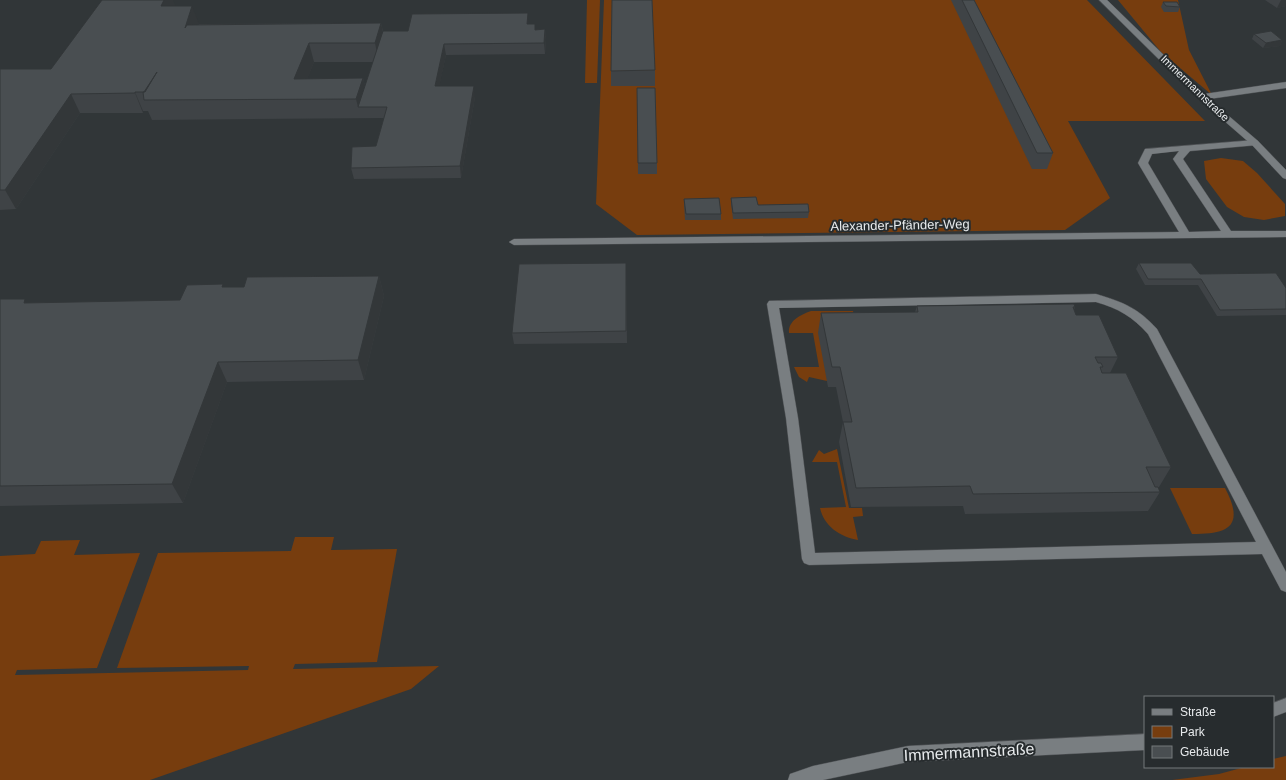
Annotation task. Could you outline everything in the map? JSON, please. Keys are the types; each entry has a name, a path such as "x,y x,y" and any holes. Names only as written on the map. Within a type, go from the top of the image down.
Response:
{"street":[{"name":"Immermannstraße","path":"1103,0 1202,97 1255,143 1286,176"},
{"path":"1202,97 1286,85"},
{"path":"1186,235 1143,163 1148,151 1255,143"},
{"path":"1187,148 1178,159 1228,234"},
{"name":"Alexander-Pfänder-Weg","path":"514,242 1286,234"},
{"path":"1266,548 809,559 792,418 772,304 1096,298 1122,305 1140,317 1153,332 1286,586"},
{"path":"1274,710 1286,705"},
{"name":"Immermannstraße","path":"796,780 813,774 908,754 1144,742"}],"green space":[{"path":"587,0 600,0 597,83 585,83"},
{"path":"604,0 1087,0 1205,121 1068,121 1110,198 1065,230 637,235 596,204"},
{"path":"1118,0 1178,0 1189,50 1212,95 1161,52"},
{"path":"1221,158 1243,161 1257,173 1285,204 1285,216 1264,220 1244,217 1227,207 1206,179 1204,161"},
{"path":"811,311 853,311 859,333 827,381 809,377 807,382 799,377 794,367 819,367 813,333 789,333 790,325 796,319"},
{"path":"837,449 849,508 862,508 863,516 853,517 858,540 851,539 834,530 825,520 820,508 846,507 837,462 812,462 819,450 824,454"},
{"path":"1170,488 1225,488 1231,501 1233,511 1233,519 1230,525 1216,532 1192,534"},
{"path":"295,537 334,537 331,550 397,549 377,662 295,664 293,669 439,666 411,689 150,780 0,780 0,556 35,554 41,541 80,540 74,555 140,553 97,668 17,670 15,675 248,670 249,666 117,668 158,553 291,551"},
{"path":"1286,756 1286,780 1172,780 1219,774 1241,768 1274,768 1274,759"}],"building":[{"path":"102,0 164,0 161,6 192,6 185,28 187,25 381,23 375,43 309,43 294,79 363,78 356,99 144,100 143,92 71,94 5,190 0,190 0,69 51,69"},
{"path":"612,0 652,0 655,70 611,71"},
{"path":"962,0 974,0 1053,153 1037,153"},
{"path":"1163,2 1177,2 1180,7 1166,6"},
{"path":"528,13 527,24 535,24 535,30 545,29 544,43 444,44 435,86 474,86 460,166 351,168 352,147 376,146 387,107 358,107 383,31 408,31 412,14"},
{"path":"1271,31 1282,40 1266,43 1254,34"},
{"path":"637,88 655,88 657,163 638,163"},
{"path":"756,197 758,205 808,204 809,212 733,213 731,198"},
{"path":"719,198 721,214 686,214 684,199"},
{"path":"626,263 626,331 512,333 519,264"},
{"path":"1139,263 1191,263 1200,274 1276,273 1286,288 1286,309 1220,310 1201,279 1148,279"},
{"path":"379,276 358,360 218,362 172,484 0,486 0,299 25,299 24,303 180,300 187,285 223,284 222,287 244,287 247,277"},
{"path":"1074,304 1075,307 1073,307 1076,315 1099,315 1118,357 1095,357 1098,363 1101,363 1103,367 1100,367 1102,373 1126,373 1171,467 1146,467 1155,487 1158,487 1160,492 973,494 970,486 856,488 843,422 852,422 840,367 832,367 821,313 918,312 917,306"}]}
